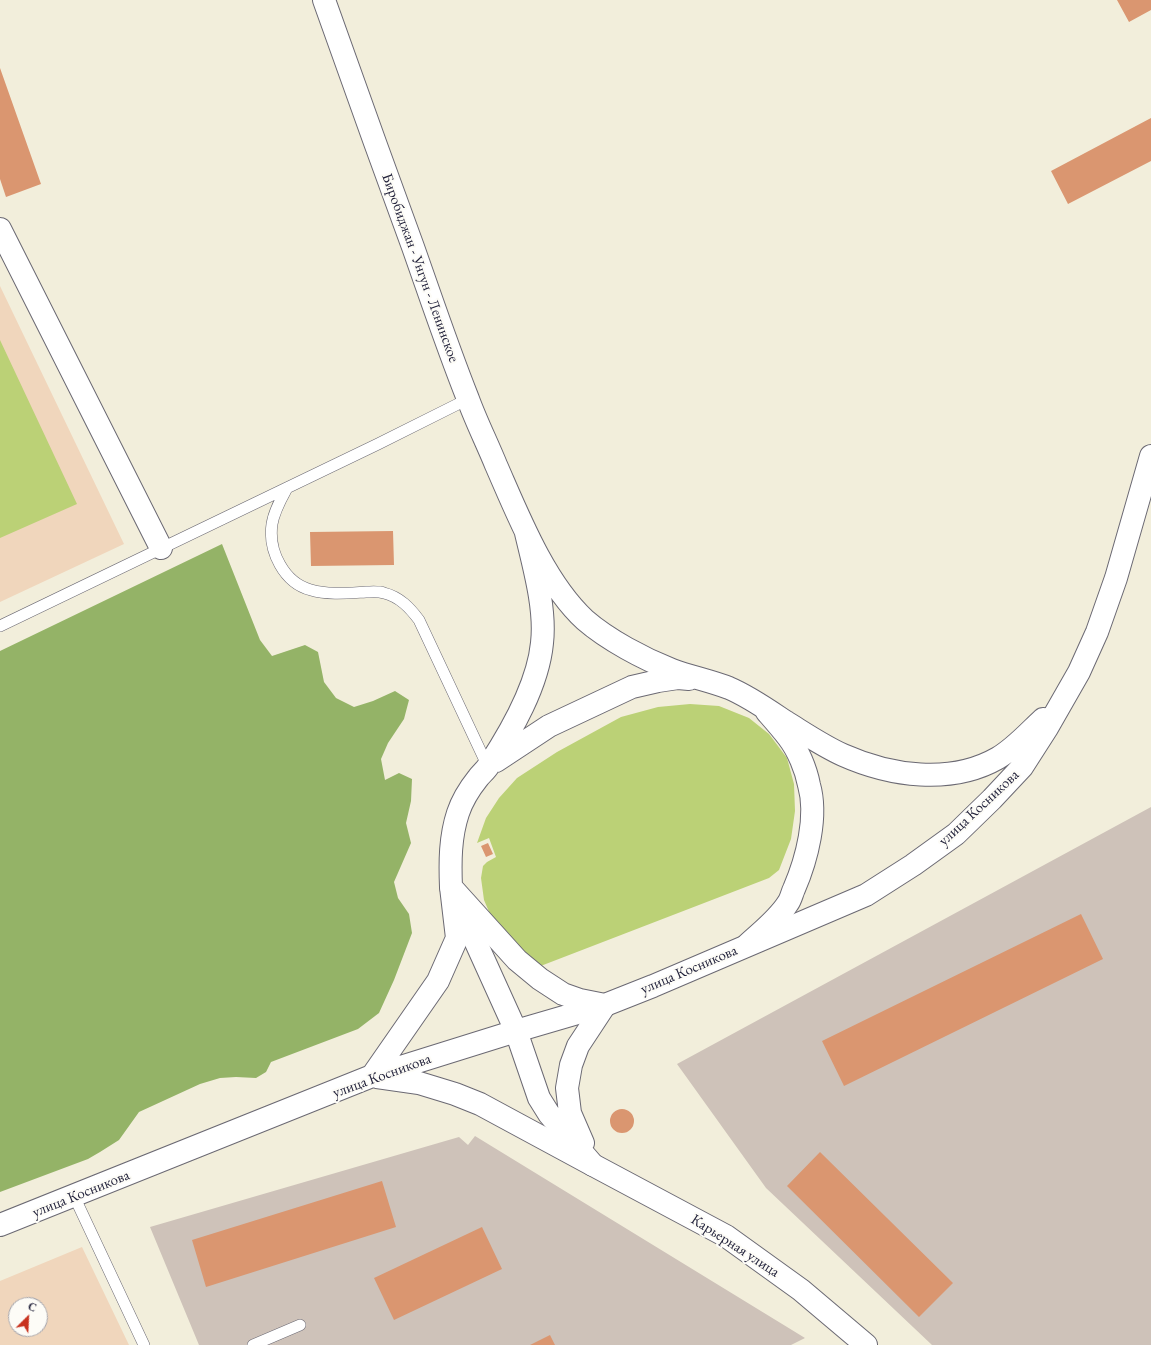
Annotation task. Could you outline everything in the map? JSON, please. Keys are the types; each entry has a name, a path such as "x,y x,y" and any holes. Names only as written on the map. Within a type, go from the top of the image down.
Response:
{"main road":[{"name":"Биробиджан - Унгун - Ленинское","path":"324,0 468,399 526,533"},
{"path":"0,229 161,548"},
{"name":"улица Косникова","path":"0,1226 372,1076 605,1005 866,895 913,865 956,834 992,799 1022,767 1047,728 1079,672 1097,632 1116,578 1151,456"},
{"path":"526,533 565,597 583,618 603,634 623,646 672,670 727,688 746,696 809,737 842,754 872,766 902,773 930,775 958,773 982,766 1000,757 1027,735 1049,712 1079,672"},
{"path":"372,1076 438,981 457,938 451,887 450,850 453,831 466,797 476,780 488,767 508,734 532,682 542,644 543,624 526,533"},
{"path":"488,767 549,726 632,687 678,678 704,680"},
{"path":"744,947 770,924 789,902 800,876 807,853 812,807 810,785 800,759 789,739 762,706"},
{"path":"451,887 517,960 540,979 563,994 580,1000 605,1005 578,1046 571,1065 567,1088 570,1112 593,1164"},
{"path":"451,887 516,1031 539,1098 549,1114 593,1164"},
{"name":"Карьерная улица","path":"372,1076 419,1083 455,1094 480,1104 726,1236 801,1290 866,1345"}],"lane":[{"path":"0,626 378,444 468,399"},
{"path":"287,488 275,512 272,525 274,549 283,571 290,579 310,590 344,593 383,592 404,602 419,620 488,767"},
{"path":"74,1196 144,1345"},
{"path":"253,1345 300,1325"}],"shaded area":[{"path":"0,286 124,544 0,602"},
{"path":"1151,807 1151,1345 932,1345 766,1188 677,1064"},
{"path":"475,1136 805,1338 791,1345 199,1345 150,1227 459,1137 468,1145"},
{"path":"82,1247 129,1345 0,1345 0,1281"}],"green space":[{"path":"0,340 77,504 0,538"},
{"path":"222,544 260,640 272,656 305,645 318,652 324,682 336,698 354,707 373,701 395,691 409,700 404,719 388,743 381,759 385,780 399,773 412,779 411,801 406,823 411,843 394,882 398,898 409,914 412,933 394,980 379,1013 358,1029 271,1062 266,1072 256,1078 220,1078 200,1084 139,1112 119,1140 88,1159 0,1192 0,651"},
{"path":"690,704 719,706 749,718 769,734 787,758 794,784 795,811 791,839 779,870 769,878 538,967 493,921 484,900 481,878 483,866 496,857 489,838 477,843 486,818 499,798 517,778 557,752 621,717 658,707"}],"building":[{"path":"1117,0 1151,0 1151,10 1129,22"},
{"path":"0,68 41,184 6,197 0,179"},
{"path":"1151,118 1151,161 1068,204 1051,171"},
{"path":"393,531 394,565 311,566 310,532"},
{"path":"488,843 493,854 486,857 481,846"},
{"path":"1081,914 1103,959 844,1086 822,1041"},
{"path":"622,1109 630,1113 634,1121 630,1129 622,1133 614,1129 610,1121 614,1113"},
{"path":"820,1152 953,1283 919,1317 787,1186"},
{"path":"382,1181 396,1227 206,1287 192,1240"},
{"path":"482,1227 502,1269 394,1320 374,1278"},
{"path":"550,1335 555,1345 530,1345"}]}
